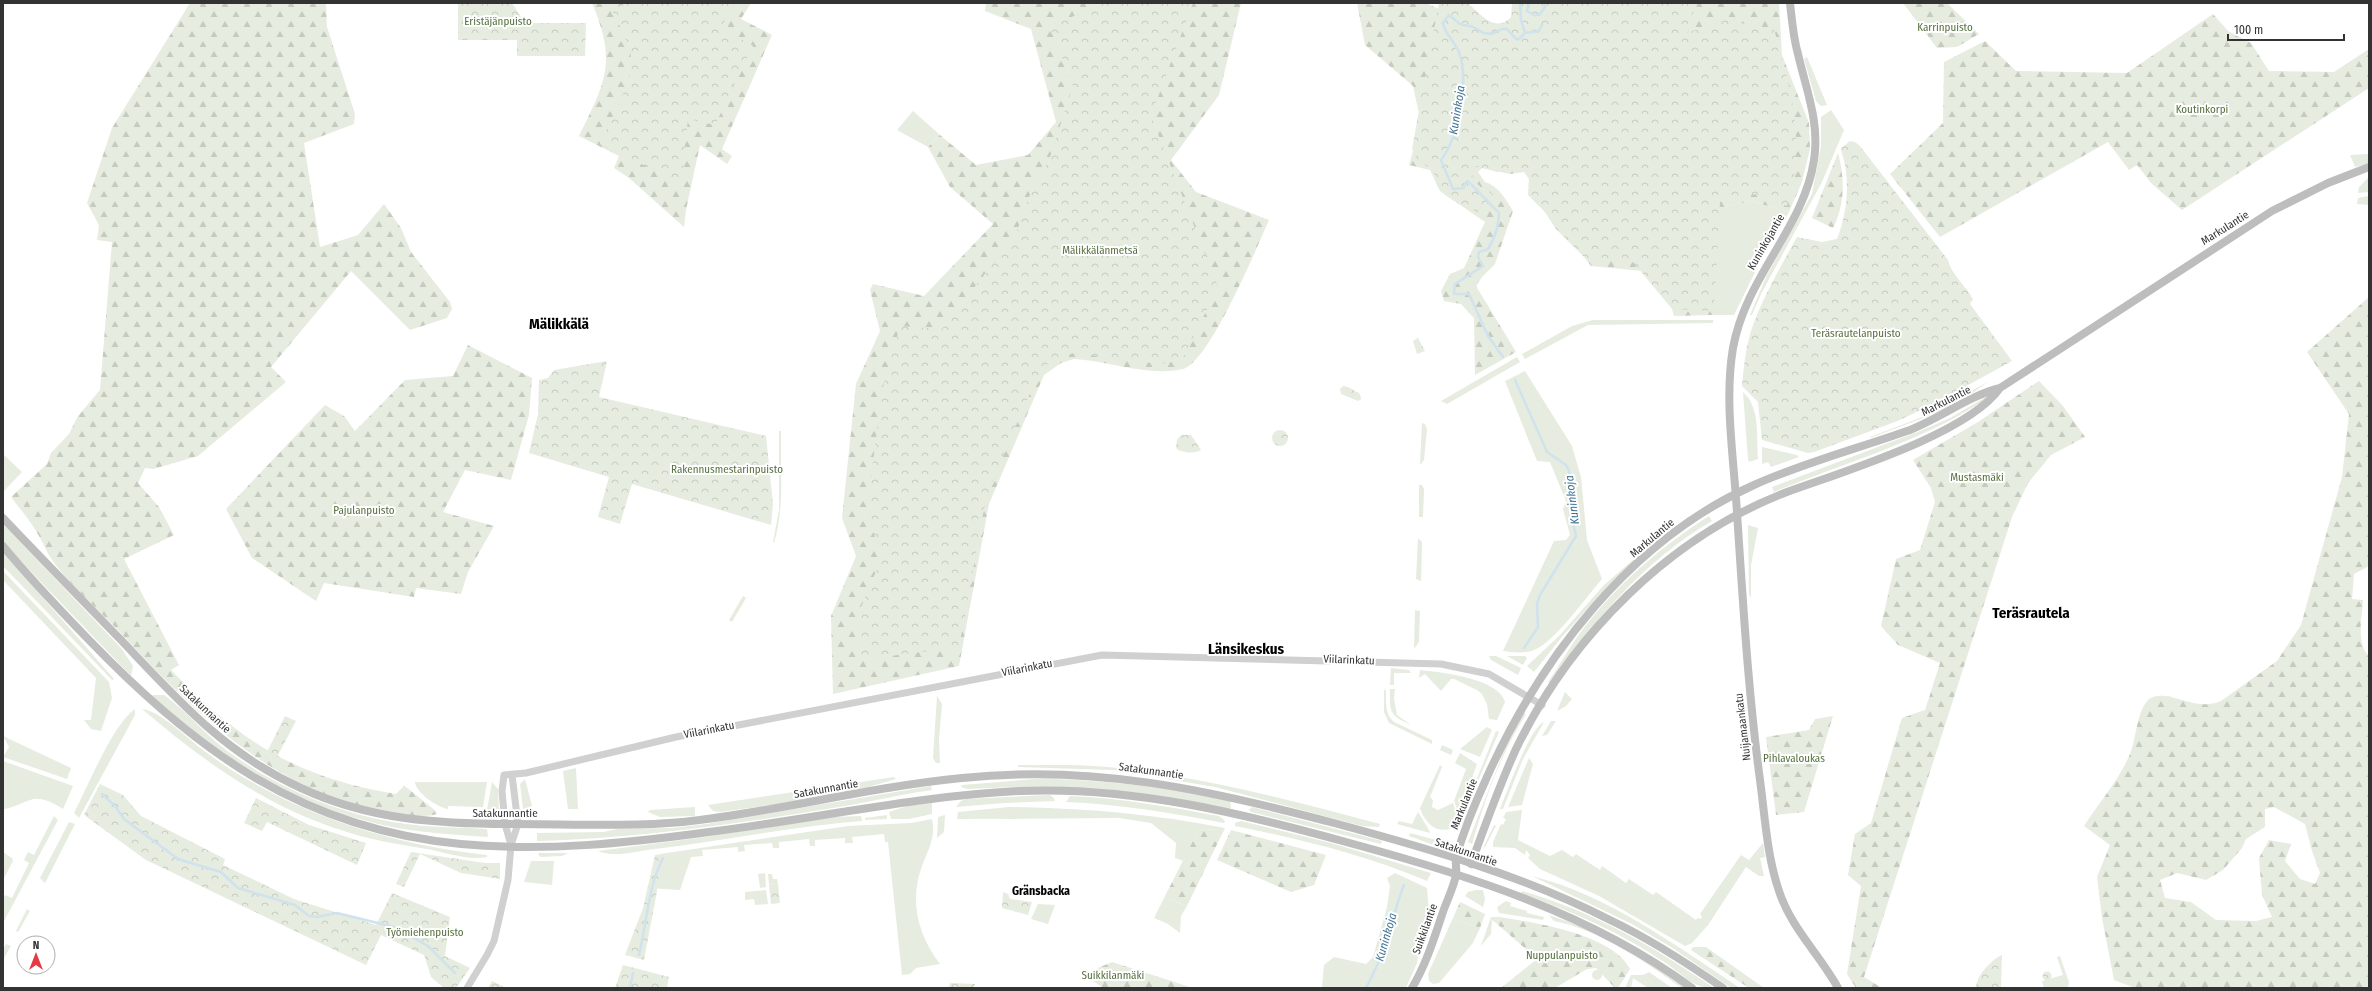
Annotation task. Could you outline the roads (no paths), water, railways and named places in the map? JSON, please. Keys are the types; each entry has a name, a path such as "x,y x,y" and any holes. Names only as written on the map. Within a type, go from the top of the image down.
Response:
{"main road":[{"name":"Kuninkojantie","path":"1736,494 1730,375 1737,328 1754,286 1801,204 1811,175 1815,150 1814,115 1795,42 1790,3"},
{"name":"Markulantie","path":"1456,860 1488,775 1528,697 1576,629 1626,575 1681,528 1736,494 1782,474 1909,430 1945,414 1988,391 2000,388 2272,211 2328,183 2369,167"},
{"name":"Markulantie","path":"1471,864 1516,751 1542,705 1590,636 1638,585 1689,544 1738,515 1785,493 1921,441 1965,417 1994,397 2000,388"},
{"name":"Nuijamaankatu","path":"1736,494 1741,592 1753,732 1773,869 1780,894 1790,915 1838,988"},
{"name":"Satakunnantie","path":"3,518 178,701 220,739 252,762 317,795 374,814 438,822 506,824 680,822 775,809 932,781 996,775 1070,774 1142,780 1237,798 1351,828 1471,864 1543,890 1604,917 1669,952 1723,988"},
{"path":"3,546 54,604 136,689 203,745 248,774 312,806 346,819 393,832 462,844 511,846 637,841 716,831 952,796 1070,790 1141,797 1279,824 1379,851 1456,875 1547,907 1584,922 1624,943 1692,988"},
{"name":"Suikkilantie","path":"1412,988 1426,961 1456,875 1456,860"},
{"path":"1456,875 1471,864"}],"street":[{"name":"Viilarinkatu","path":"511,846 506,824 502,791 504,775 512,775 676,737 1102,655 1424,662 1478,671 1498,679 1542,705"},
{"path":"467,988 487,955 499,925 508,880 511,846 518,824 512,775"}],"waterway":[{"name":"Kuninkoja","path":"1503,357 1488,336 1469,294 1454,294 1455,284 1483,266 1478,257 1479,252 1488,249 1495,236 1499,213 1468,181 1465,183 1464,188 1453,189 1441,160 1453,137 1461,106 1463,90 1463,75 1458,50 1447,34 1443,23 1449,15 1460,24 1473,27 1484,33 1492,34 1502,29 1507,29 1516,39 1519,39 1525,33 1521,20 1520,3"},
{"name":"Kuninkoja","path":"1529,3 1527,11 1534,15 1539,15 1545,7 1545,3"},
{"path":"1525,33 1539,31 1542,25"},
{"name":"Kuninkoja","path":"1515,380 1547,452 1566,465 1569,471 1571,514 1576,536 1540,595 1537,604 1538,627 1524,648"},
{"path":"102,794 115,806 124,819 178,859 221,872 238,888 295,905 309,916 317,917 337,913 394,927 428,946 455,973"},
{"path":"639,955 651,893 663,858"},
{"name":"Kuninkoja","path":"1366,988 1382,954 1404,885"},
{"path":"630,988 633,973"}],"district":[{"name":"Mälikkälä","path":"559,324"},
{"name":"Teräsrautela","path":"2031,613"},
{"name":"Länsikeskus","path":"1246,649"},
{"name":"Gränsbacka","path":"1041,891"}],"park label":[{"name":"Eristäjänpuisto","path":"498,21"},
{"name":"Karrinpuisto","path":"1945,27"},
{"name":"Koutinkorpi","path":"2202,109"},
{"name":"Mälikkälänmetsä","path":"1100,250"},
{"name":"Teräsrautelanpuisto","path":"1856,333"},
{"name":"Rakennusmestarinpuisto","path":"727,469"},
{"name":"Mustasmäki","path":"1977,477"},
{"name":"Pajulanpuisto","path":"364,510"},
{"name":"Pihlavaloukas","path":"1794,758"},
{"name":"Työmiehenpuisto","path":"425,932"},
{"name":"Nuppulanpuisto","path":"1562,955"},
{"name":"Suikkilanmäki","path":"1113,975"}]}
